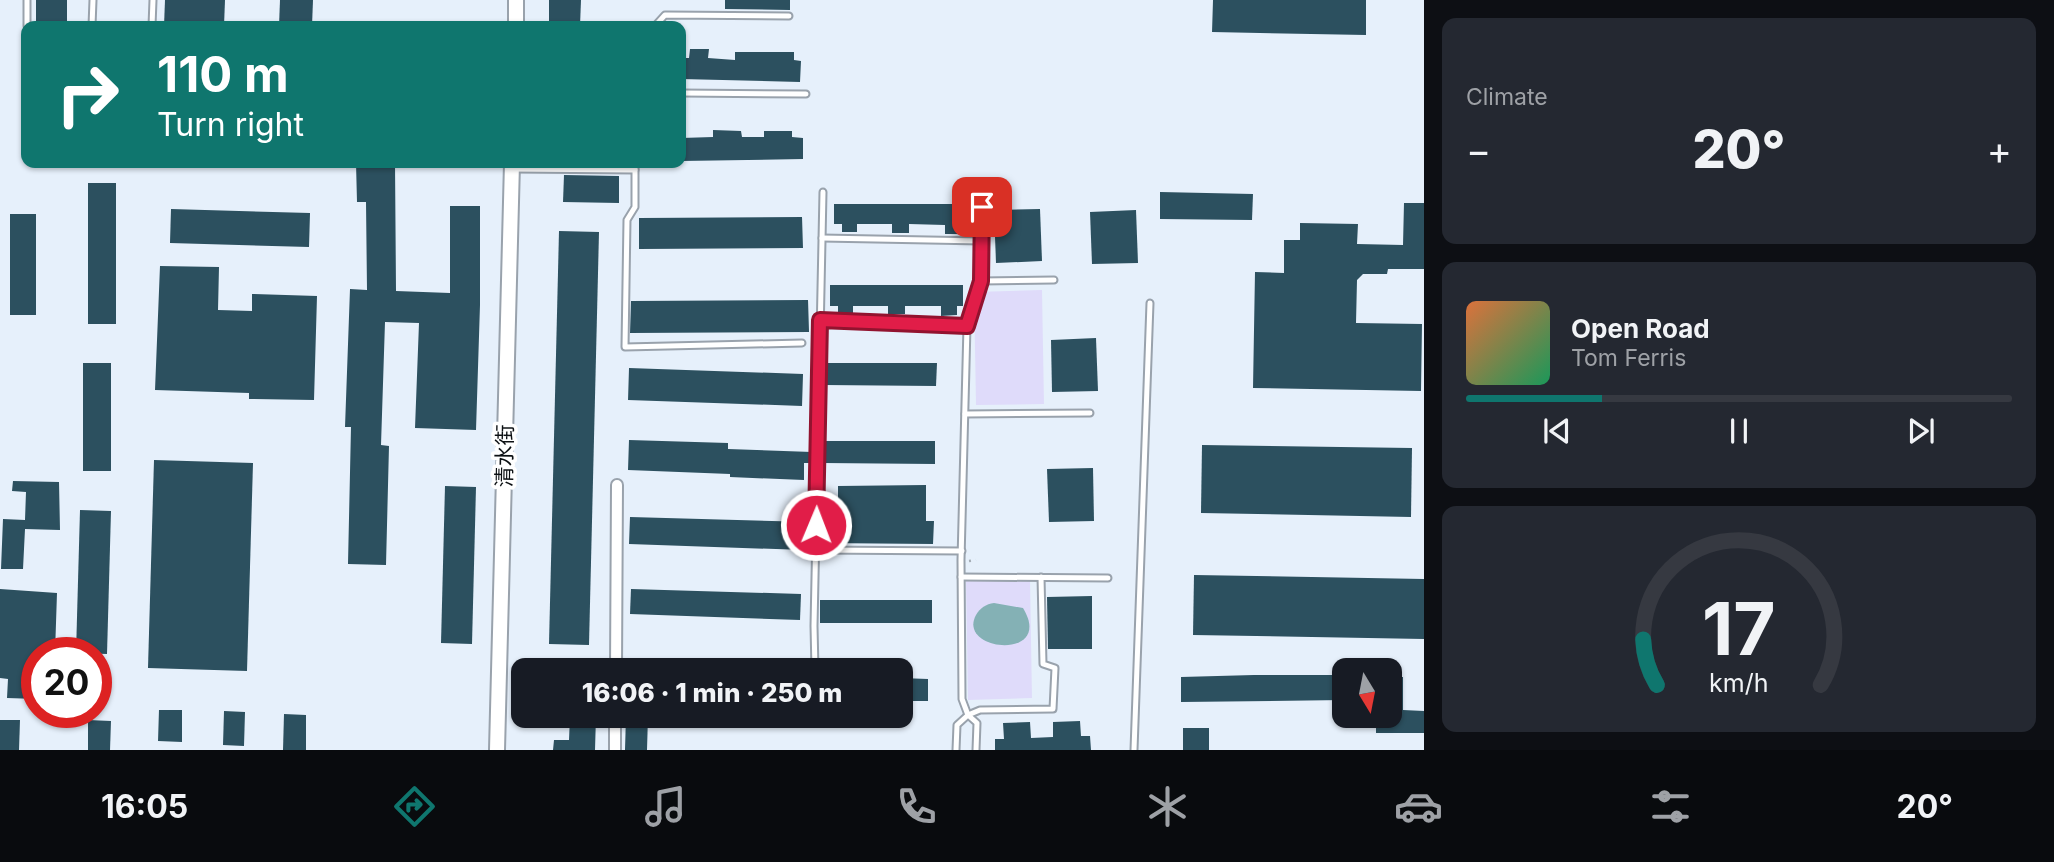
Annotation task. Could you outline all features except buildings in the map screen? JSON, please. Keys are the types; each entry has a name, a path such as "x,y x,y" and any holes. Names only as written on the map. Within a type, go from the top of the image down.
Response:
{"street":[{"path":"516,0 516,21"},
{"name":"清水街","path":"497,750 512,168"},
{"path":"616,658 617,485"},
{"path":"615,728 615,750"}],"lane":[{"path":"27,0 27,21"},
{"path":"92,21 93,0"},
{"path":"152,21 153,0"},
{"path":"659,21 665,15 789,16"},
{"path":"686,93 806,94"},
{"path":"574,168 635,170 635,206 627,220 625,348 802,343"},
{"path":"815,658 823,192"},
{"path":"976,750 977,723 968,715 962,699 961,551 967,326 981,281 982,207"},
{"path":"822,238 982,241"},
{"path":"981,281 1054,280"},
{"path":"1134,750 1150,303"},
{"path":"820,320 967,326"},
{"path":"965,414 1090,413"},
{"path":"816,550 961,551"},
{"path":"961,576 1108,578"},
{"path":"956,750 957,725 968,715 980,710 1053,709 1055,668 1044,664 1041,577"}],"shaded area":[{"path":"1042,290 1044,404 976,405 974,292"},
{"path":"1030,579 1032,698 968,700 966,581"},
{"path":"988,604 1023,608 1029,625 1026,637 1017,643 1004,645 979,637 974,627 976,615"}],"route":[{"path":"816,525 820,320 967,326 981,281 982,207"}]}
